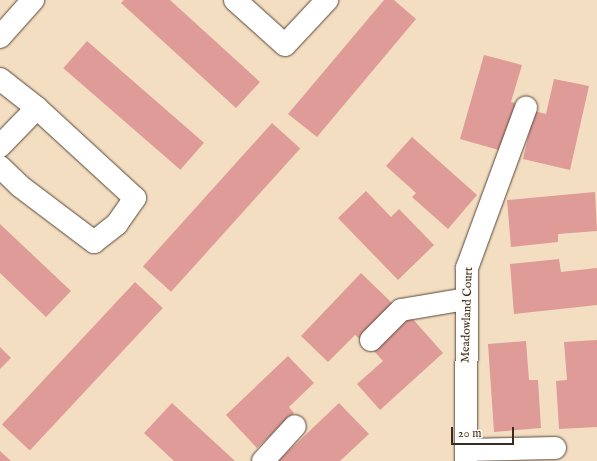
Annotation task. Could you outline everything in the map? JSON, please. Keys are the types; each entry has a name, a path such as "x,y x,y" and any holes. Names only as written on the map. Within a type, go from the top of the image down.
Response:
{"street":[{"path":"0,37 33,0"},
{"path":"235,0 285,45 327,0"},
{"path":"0,79 37,108 135,198 117,224 94,242 20,186 0,167"},
{"path":"0,146 37,108"},
{"name":"Meadowland Court","path":"466,456 467,268 526,108"},
{"path":"371,340 401,310 466,299"},
{"path":"263,461 295,426"},
{"path":"466,456 555,448"}],"building":[{"path":"124,0 170,0 260,82 236,108 121,3"},
{"path":"384,0 394,0 416,19 317,137 288,114"},
{"path":"87,41 204,143 180,170 63,68"},
{"path":"484,55 522,65 511,102 519,104 506,152 460,139"},
{"path":"554,79 589,86 570,170 523,159 534,111 546,114"},
{"path":"272,123 300,148 171,292 143,266"},
{"path":"412,137 477,195 448,229 412,197 416,193 386,166"},
{"path":"366,191 391,217 399,209 434,245 398,280 338,218"},
{"path":"595,192 597,231 558,234 558,242 511,247 507,200"},
{"path":"0,224 71,291 46,317 0,273"},
{"path":"559,259 561,272 597,268 597,305 514,314 510,264"},
{"path":"361,273 394,305 361,340 355,335 328,362 301,336"},
{"path":"135,282 163,308 30,451 2,425"},
{"path":"411,317 443,353 380,410 357,384 383,361 374,351"},
{"path":"597,340 597,427 559,429 556,381 567,380 564,342"},
{"path":"526,341 529,380 538,380 541,428 494,432 488,344"},
{"path":"0,347 11,358 0,369"},
{"path":"288,356 314,383 289,407 294,413 257,448 226,415"},
{"path":"172,403 235,461 174,461 144,433"},
{"path":"339,403 369,434 340,461 278,461"},
{"path":"0,451 11,461 0,461"}]}
